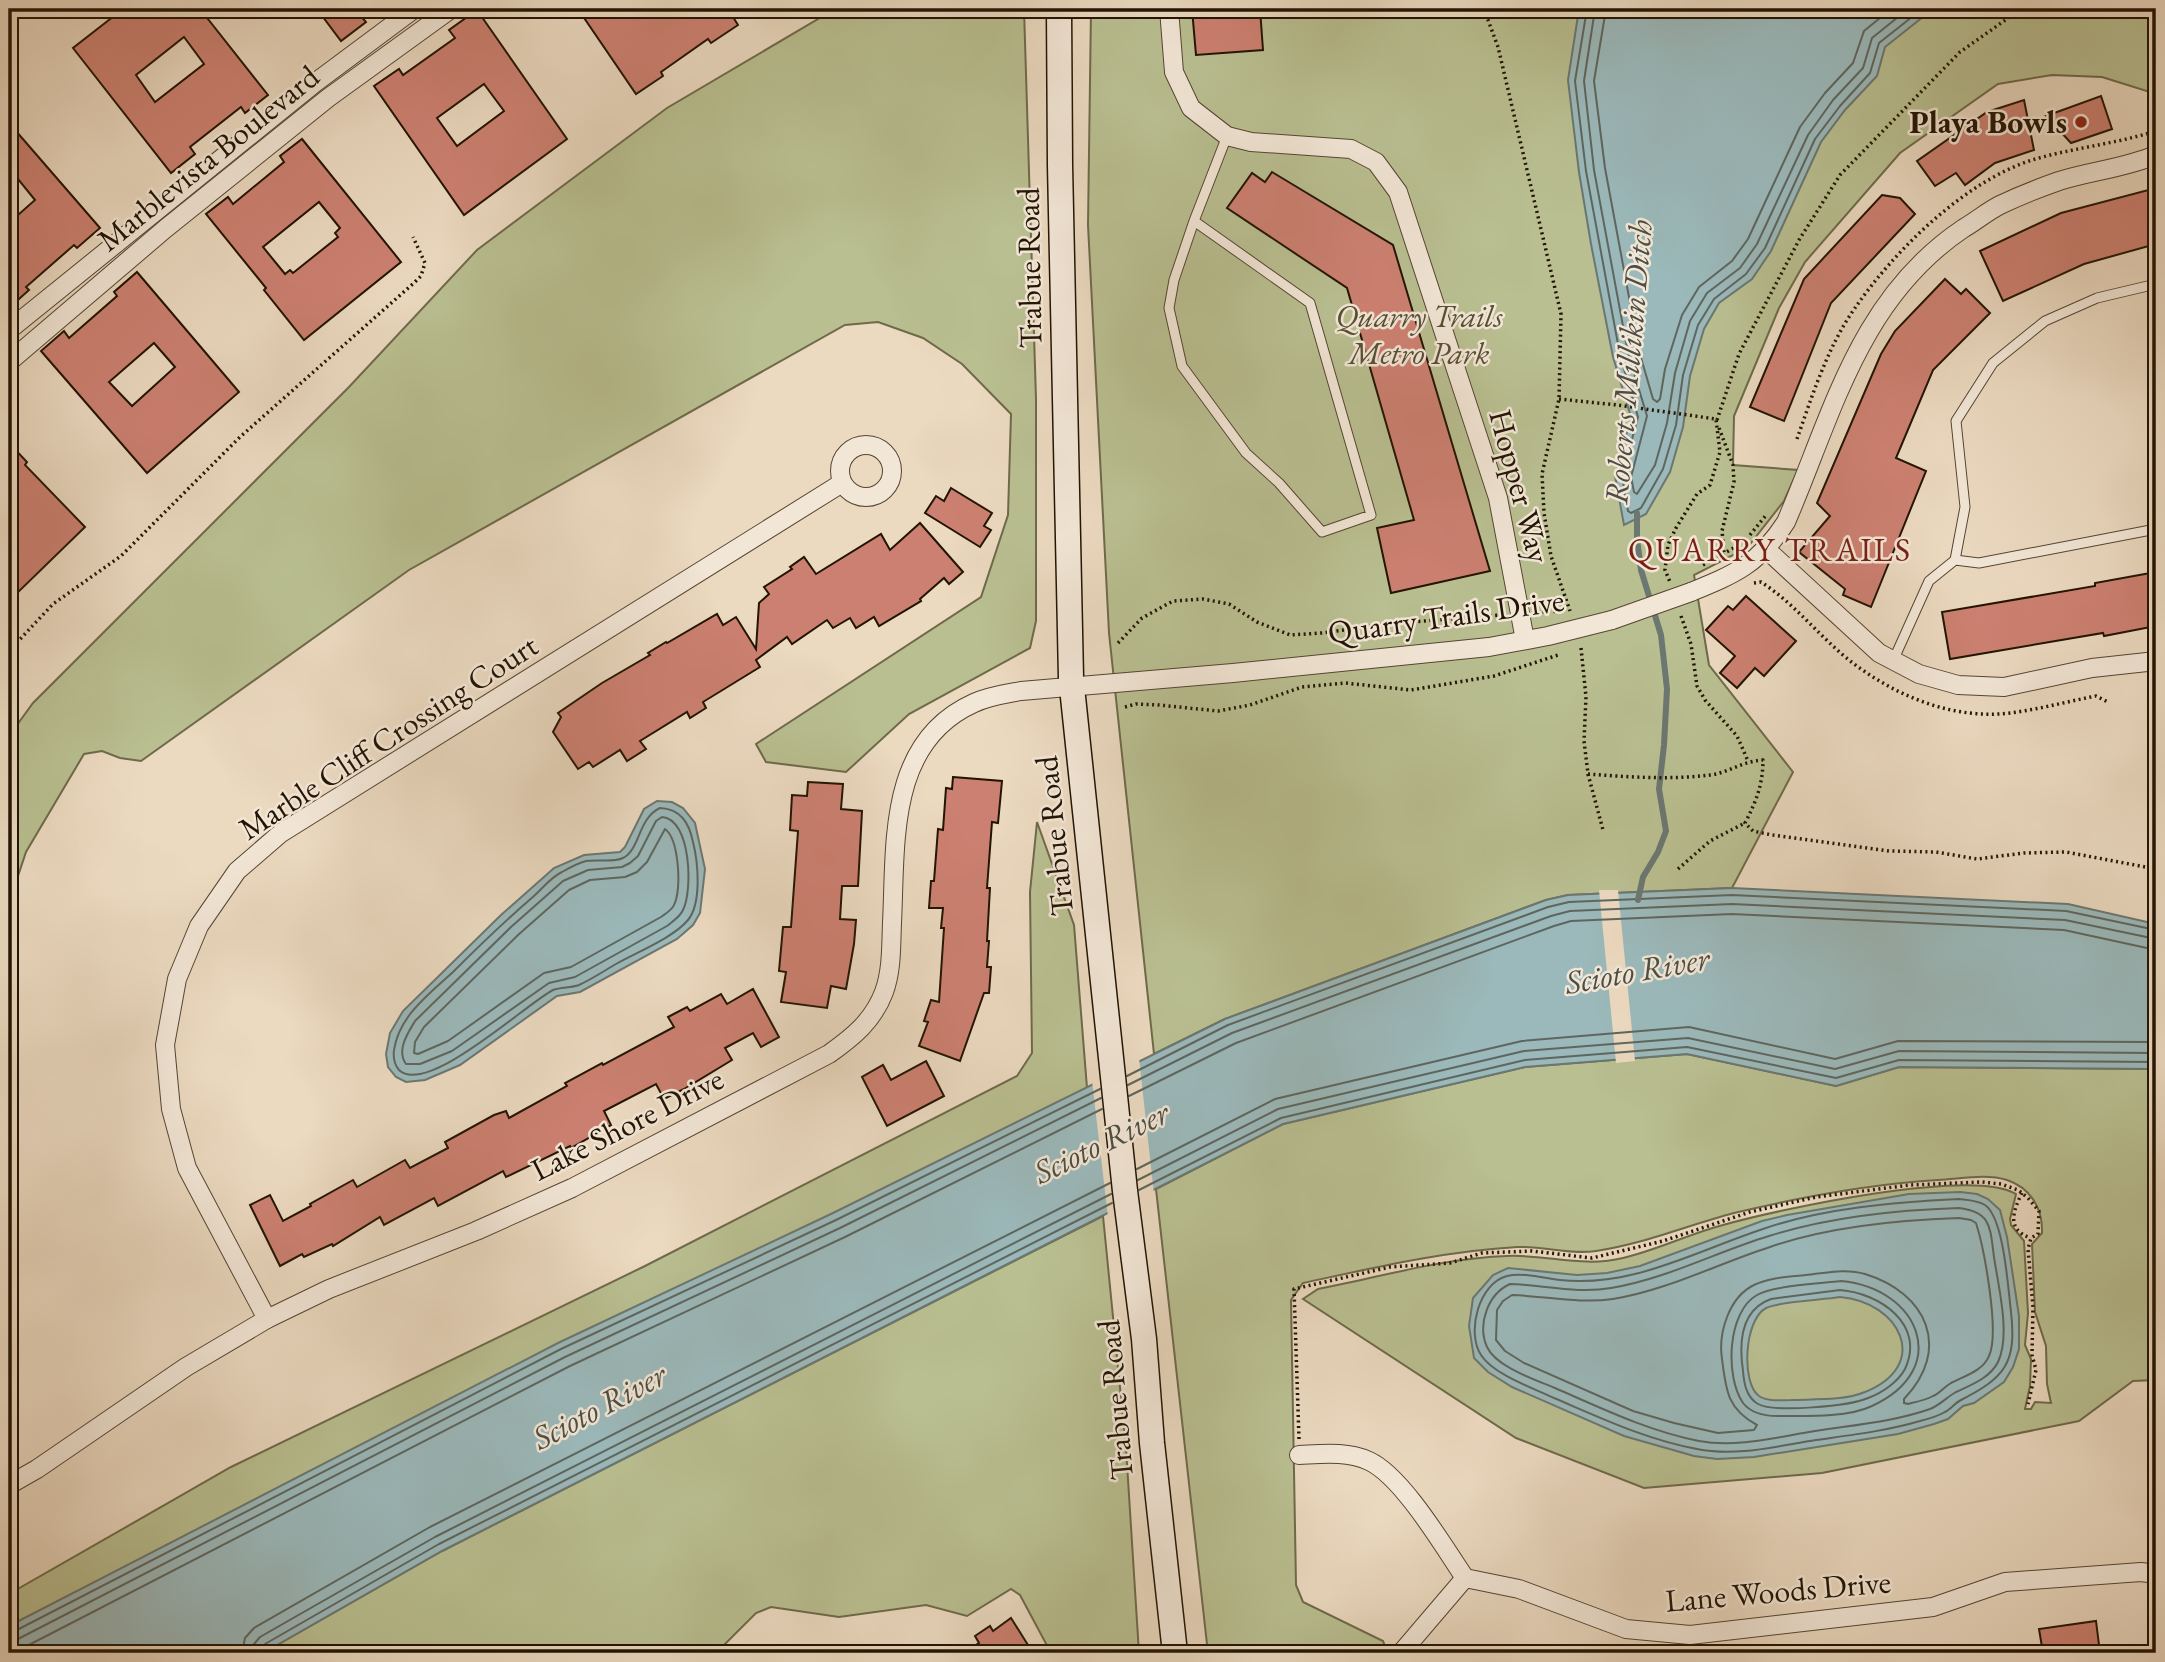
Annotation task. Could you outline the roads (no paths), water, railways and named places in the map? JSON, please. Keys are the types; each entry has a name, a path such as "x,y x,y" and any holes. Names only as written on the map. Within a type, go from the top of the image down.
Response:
{"main road":[{"name":"Trabue Road","path":"1059,9 1072,686 1125,1191 1144,1339 1175,1653"}],"street":[{"name":"Marblevista Boulevard","path":"9,330 316,82 414,9"},
{"name":"Marblevista Boulevard","path":"9,362 164,229 328,98 451,9"},
{"name":"Hopper Way","path":"1169,9 1174,72 1191,108 1227,136 1251,142 1351,149 1376,162 1398,192 1498,498 1525,640"},
{"name":"Quarry Trails Drive","path":"1072,686 1476,648 1525,640 1612,620 1735,574 1752,563 1766,549 1786,522 1860,344 1900,286 1924,260 1997,206 2061,181 2134,164 2156,155"},
{"name":"Marble Cliff Crossing Court","path":"267,1319 187,1168 171,1110 165,1045 177,979 199,926 237,871 281,833 842,483"},
{"path":"1766,549 1879,653 1919,674 1958,684 2004,687 2092,668 2156,661"},
{"name":"Lake Shore Drive","path":"9,1485 37,1469 186,1367 267,1319 329,1289 476,1231 572,1188 829,1054 857,1034 876,1009 888,978 898,817 909,770 925,742 948,719 976,702 1020,691 1072,686"},
{"path":"1299,1455 1346,1454 1370,1461 1388,1474 1418,1510 1465,1577 1401,1653"},
{"name":"Lane Woods Drive","path":"1465,1577 1519,1589 1626,1629 1690,1635 1933,1607 2005,1582 2141,1572 2156,1574"}],"lane":[{"path":"316,82 328,98"},
{"path":"1194,220 1310,303 1371,515 1322,533 1279,483 1246,453 1182,366 1169,309 1174,280 1194,220 1227,136"},
{"path":"150,214 164,229"},
{"path":"1893,661 1928,581 1955,560 1965,507 1956,421 1993,363 2045,321 2097,299 2156,284"},
{"path":"1955,560 1979,563 2156,529"}],"water":[{"path":"1579,9 1933,9 1885,47 1877,76 1845,110 1821,142 1771,251 1752,279 1719,303 1704,329 1690,376 1683,427 1670,472 1646,514 1624,525 1615,476 1631,417 1613,357 1591,244 1568,80"},
{"path":"657,801 672,802 683,808 695,823 705,869 700,913 693,925 677,939 580,992 557,996 460,1065 425,1080 406,1082 396,1077 388,1067 386,1054 390,1033 403,1011 501,915 554,868 584,855 620,852 644,809"},
{"name":"Scioto River","path":"1732,888 2068,904 2156,924 2156,1069 1899,1067 1836,1086 1687,1054 1525,1067 1283,1124 442,1551 263,1653 9,1653 9,1626 558,1343 833,1213 1225,1019 1546,900 1568,895"},
{"path":"1909,1194 1977,1194 1988,1199 2000,1210 2007,1237 2019,1316 2019,1349 2004,1382 1974,1403 1963,1406 1948,1419 1898,1434 1754,1457 1717,1459 1694,1456 1624,1436 1512,1387 1488,1372 1474,1358 1469,1326 1473,1298 1493,1275 1508,1268 1577,1275 1607,1273 1640,1266 1762,1221","holes":["1840,1297 1861,1301 1879,1310 1892,1322 1900,1336 1902,1351 1898,1366 1886,1380 1865,1392 1838,1398 1775,1400 1759,1396 1749,1378 1747,1352 1753,1325 1766,1308 1791,1302"]}],"waterway":[{"name":"Roberts Millikin Ditch","path":"1637,513 1641,570 1661,635 1667,689 1659,789 1666,831 1658,852 1643,877 1638,900"}],"place":[{"name":"Playa Bowls","path":"2081,122"}],"district":[{"name":"QUARRY TRAILS","path":"1770,549"}],"park label":[{"name":"Quarry Trails Metro Park","path":"1419,334"}]}
